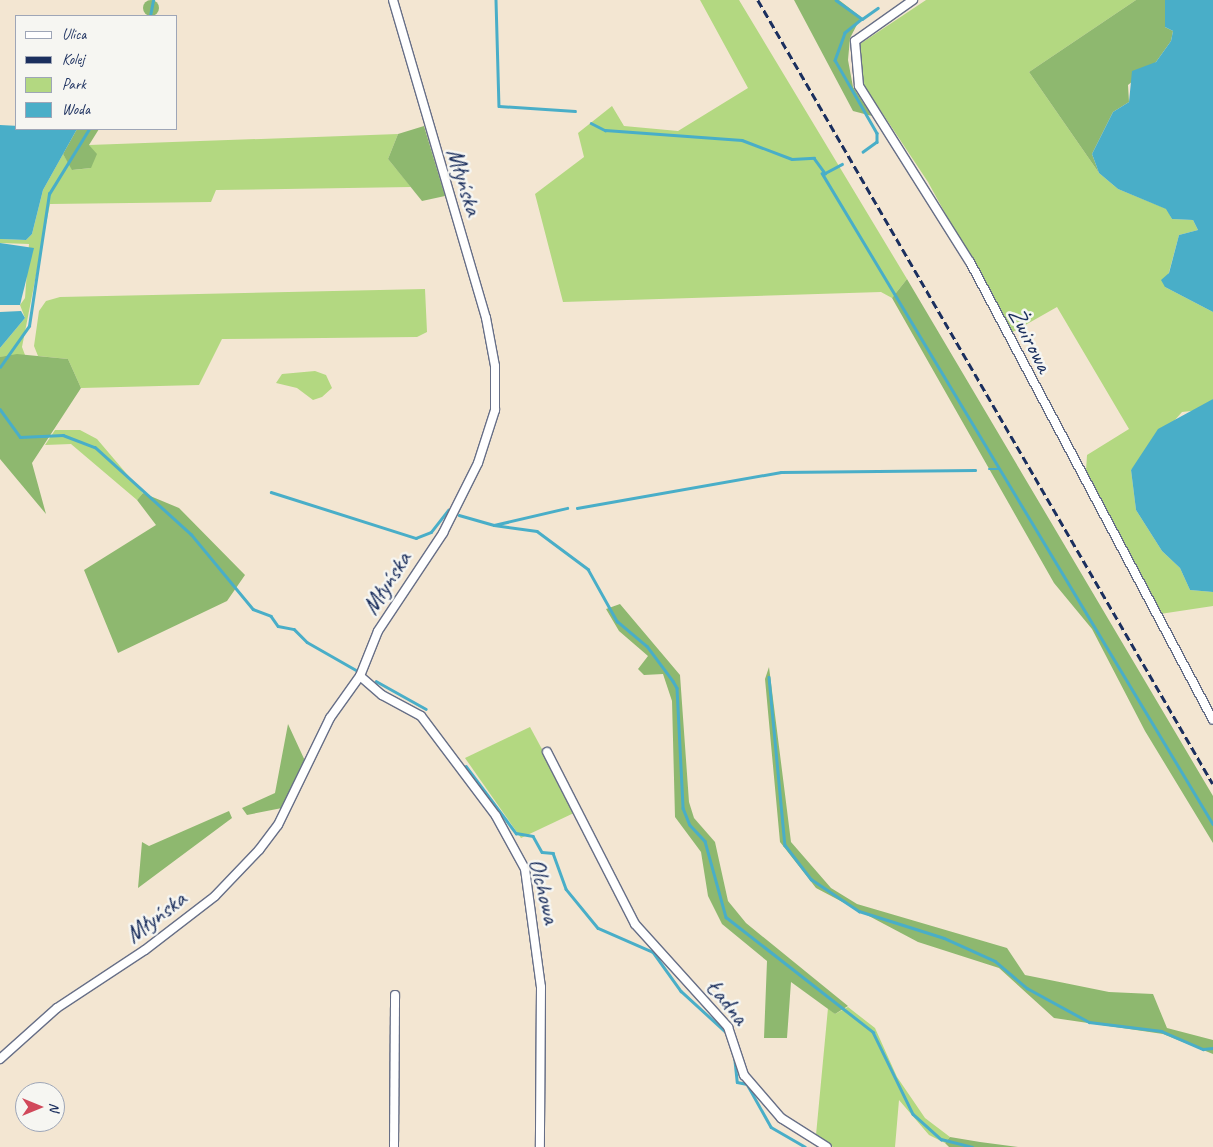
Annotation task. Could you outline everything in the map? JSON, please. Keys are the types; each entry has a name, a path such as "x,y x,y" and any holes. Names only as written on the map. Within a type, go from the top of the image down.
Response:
{"street":[{"name":"Młyńska","path":"0,1059 57,1008 145,950 215,896 259,850 278,824 330,718 360,676 378,631 456,506 478,463 495,410 495,366 486,318 393,0"},
{"name":"Żwirowa","path":"913,0 854,41 859,86 970,262 1213,720"},
{"name":"Olchowa","path":"360,676 382,695 421,716 496,816 525,869 541,987 540,1147"},
{"name":"Ładna","path":"547,752 636,924 728,1027 738,1046 744,1075 781,1118 827,1147"},
{"path":"394,1147 396,994"}],"green space":[{"path":"151,0 158,5 158,11 154,15 148,15 143,8"},
{"path":"700,0 739,0 907,279 892,298 881,292 563,302 535,194 584,157 578,133 612,106 624,126 678,131 748,88"},
{"path":"794,0 839,0 861,17 850,38 848,60 853,87 872,116 853,111"},
{"path":"926,0 1136,0 1029,72 1099,173 1118,189 1167,209 1172,219 1193,220 1198,230 1179,235 1165,287 1213,312 1213,399 1200,410 1182,412 1131,470 1136,510 1162,551 1180,568 1190,590 1213,592 1213,606 1160,614 1086,471 1087,455 1129,429 1057,307 1011,333 928,182 863,84 860,44"},
{"path":"1136,0 1165,0 1165,27 1173,31 1171,41 1156,62 1128,85 1129,102 1113,112 1092,154 1099,173 1029,72"},
{"path":"424,126 445,196 422,201 388,159 398,134"},
{"path":"76,130 98,130 89,145 97,154 91,168 72,170 63,154"},
{"path":"398,134 388,159 411,187 216,190 211,202 50,204 22,347 25,355 0,357 0,348 25,318 20,305 25,298 29,244 0,243 0,239 26,240 32,234 43,190 63,154 73,170 91,168 89,145"},
{"path":"907,279 1213,796 1213,843 1145,731 1092,629 1054,583 892,298"},
{"path":"425,289 427,332 417,337 222,339 199,385 81,388 68,359 38,356 34,346 39,311 46,301 60,297"},
{"path":"17,354 68,359 81,388 32,463 46,514 0,459 0,357"},
{"path":"315,371 326,375 332,388 322,397 313,400 297,388 276,383 282,374"},
{"path":"55,430 80,430 97,439 143,493 137,500 71,444 45,445"},
{"path":"143,493 179,508 245,575 227,601 118,653 84,570 156,525 137,500"},
{"path":"620,604 680,675 689,802 694,818 715,842 728,901 746,923 848,1006 835,1014 791,982 787,1038 764,1038 767,961 722,924 708,896 701,852 675,817 672,701 663,674 644,675 638,669 648,656 619,631 606,609"},
{"path":"769,667 791,842 831,888 857,904 1007,948 1025,975 1109,992 1153,994 1167,1028 1213,1040 1213,1054 1163,1034 1054,1018 999,968 918,942 816,888 780,842 765,679"},
{"path":"288,724 306,763 282,808 247,815 242,808 275,793"},
{"path":"530,727 576,812 521,838 465,758"},
{"path":"229,811 232,818 138,888 142,842 149,846"},
{"path":"848,1007 875,1028 897,1077 925,1118 950,1137 945,1143 929,1135 899,1100 895,1147 833,1147 816,1135 828,1008 835,1014"},
{"path":"950,1137 1018,1147 949,1147 945,1143"}],"water":[{"path":"1165,0 1213,0 1213,312 1165,287 1161,280 1169,273 1179,235 1198,230 1193,220 1172,219 1166,209 1118,189 1099,173 1092,154 1113,112 1129,102 1132,71 1156,62 1171,41 1173,31 1165,27"},
{"path":"0,125 15,126 15,130 76,130 43,190 32,234 26,240 0,239"},
{"path":"0,243 34,248 20,305 0,305"},
{"path":"21,311 25,318 0,348 0,312"},
{"path":"1213,399 1213,592 1190,590 1180,568 1162,551 1136,510 1131,470 1158,429"}],"waterway":[{"path":"150,15 153,0"},
{"path":"496,0 499,106 575,111"},
{"path":"836,0 862,19 845,33 835,60 877,133 877,142 863,152"},
{"path":"862,19 878,8"},
{"path":"591,123 605,130 742,140 792,159 814,158 825,173 842,164"},
{"path":"0,367 29,326 49,194 88,130"},
{"path":"822,173 1213,824"},
{"path":"0,409 20,437 63,435 95,447 191,534 253,609 271,616 278,626 294,629 307,642 356,670"},
{"path":"989,469 999,469"},
{"path":"577,508 781,472 975,470"},
{"path":"271,492 416,538 431,532 448,510"},
{"path":"459,515 494,525 567,508"},
{"path":"494,525 537,531 588,569 617,621 647,646 673,681 677,688 683,808 690,825 705,841 726,917 873,1032 913,1114 941,1139 972,1147"},
{"path":"769,677 785,845 811,879 859,911 944,938 995,961 1027,988 1089,1022 1161,1031 1203,1049 1213,1048"},
{"path":"376,681 426,709"},
{"path":"466,766 516,833 533,836 542,852 553,853 566,889 598,928 653,952 681,991 727,1033"},
{"path":"734,1051 737,1082 747,1084 771,1127 805,1147"}],"railway":[{"path":"758,0 1213,784"}]}
